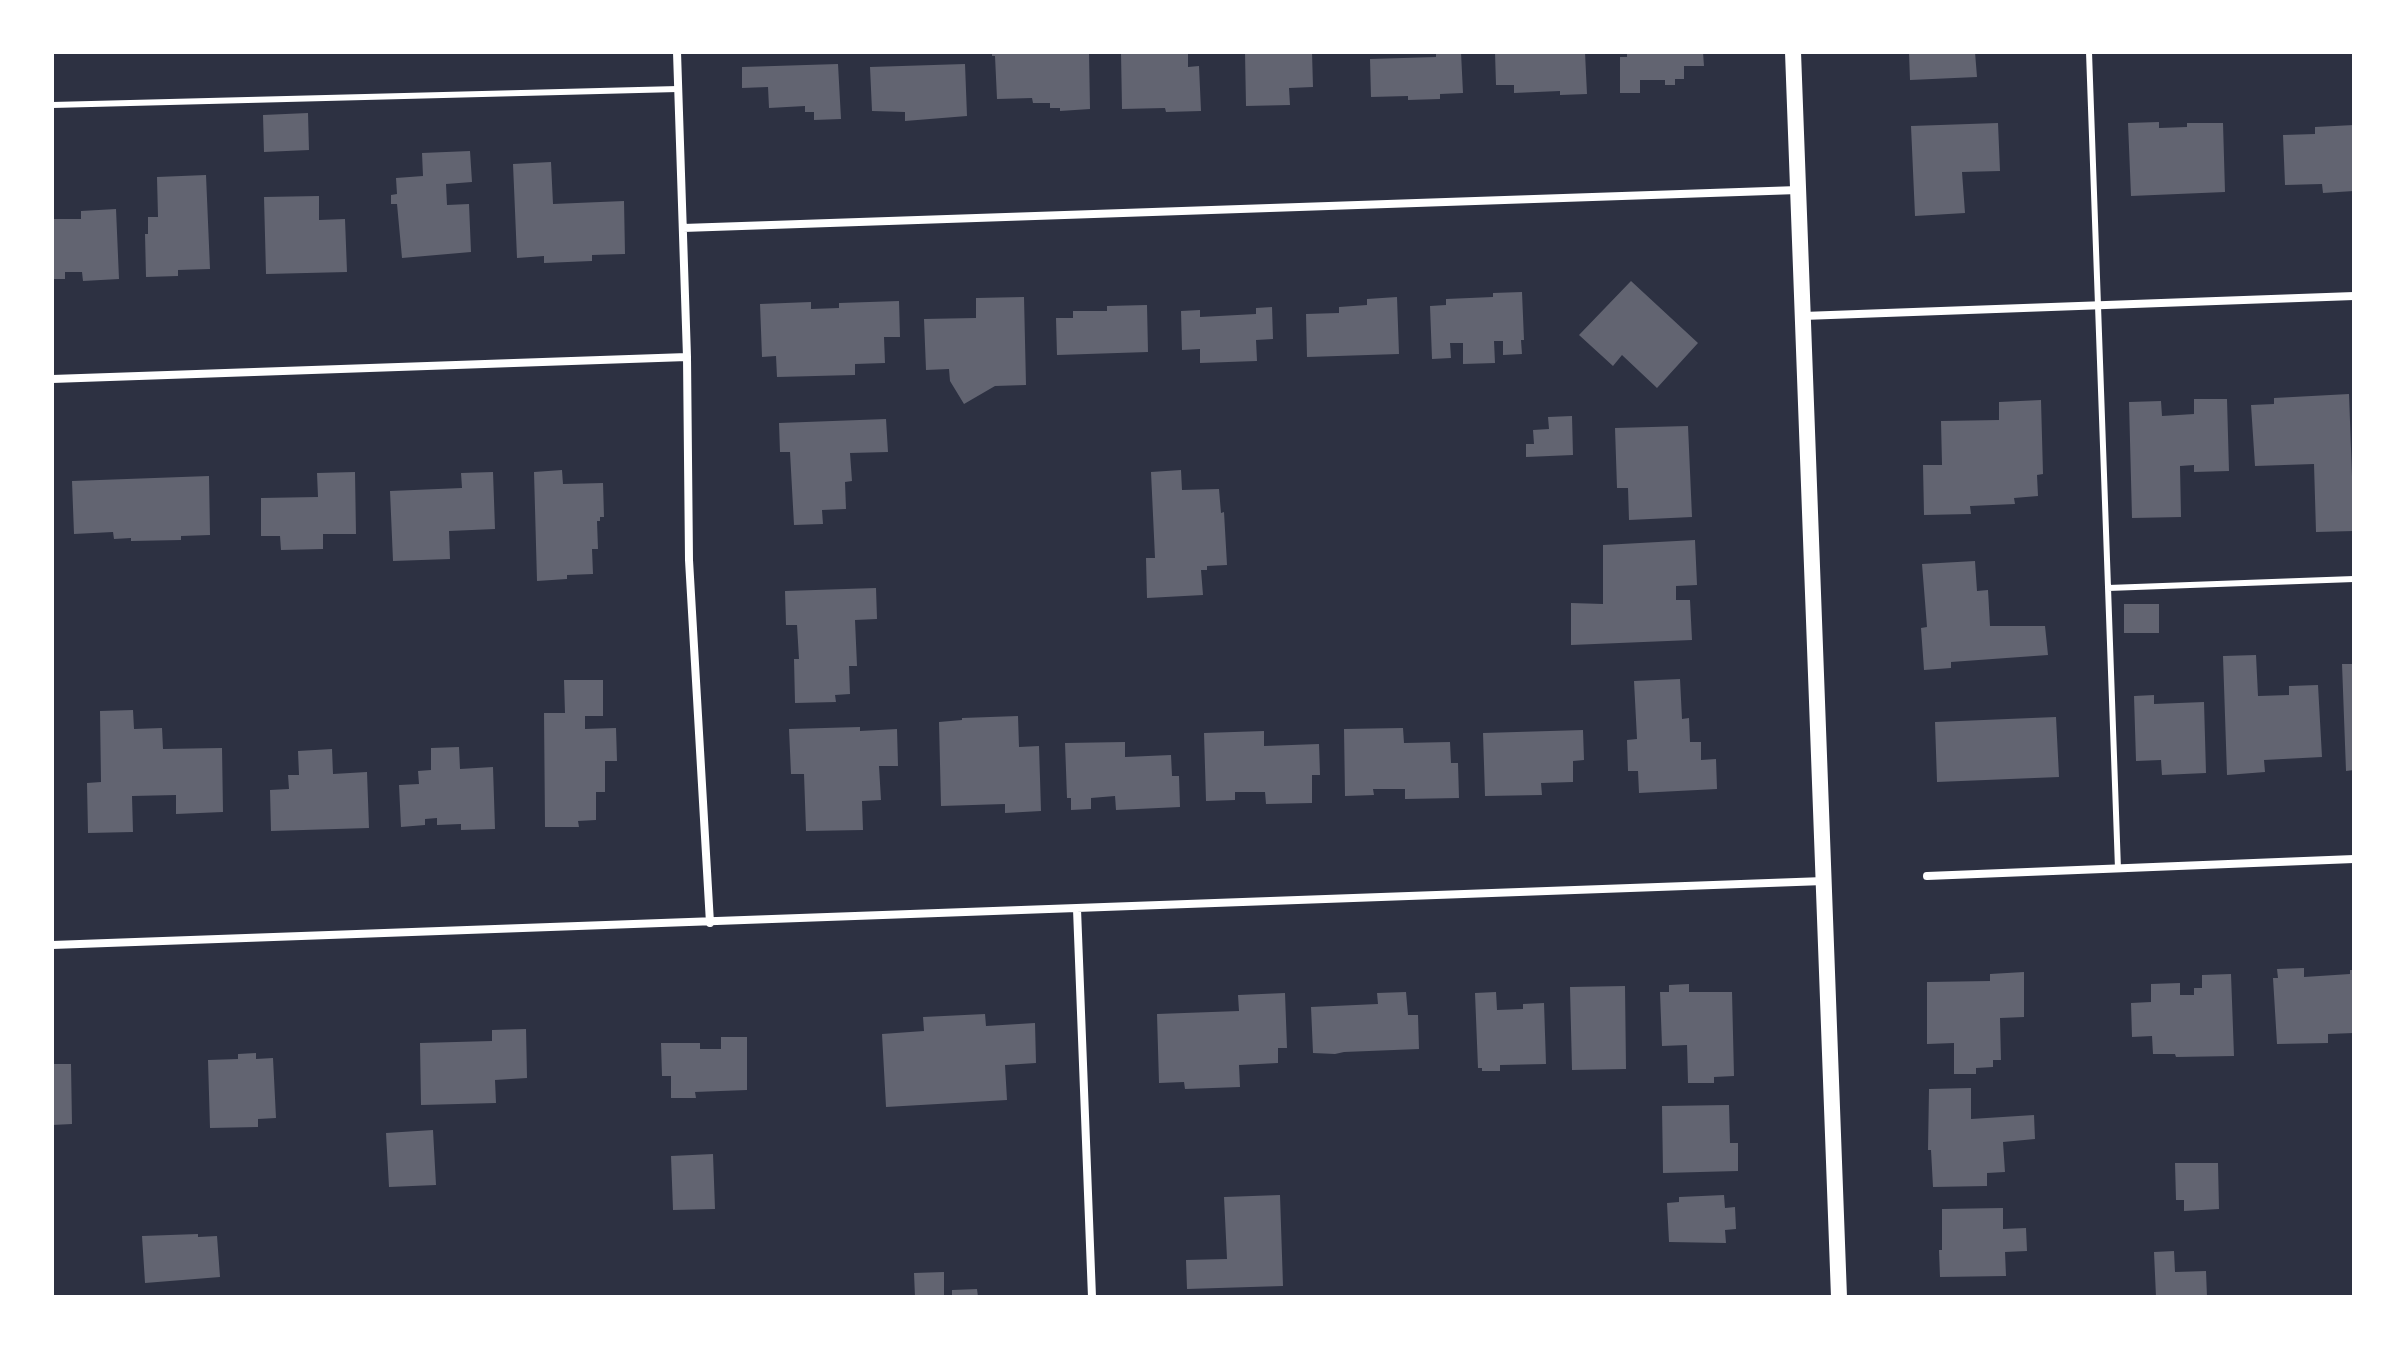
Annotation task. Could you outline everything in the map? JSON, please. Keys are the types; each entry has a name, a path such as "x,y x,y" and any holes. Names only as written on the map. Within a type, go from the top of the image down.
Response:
{"main road":[{"path":"1793,52 1839,1297"}],"street":[{"path":"677,52 687,357 689,560 710,923"},
{"path":"683,228 1798,190"},
{"path":"1803,316 2354,296"},
{"path":"52,379 687,357"},
{"path":"1927,876 2354,859"},
{"path":"52,945 1825,881"},
{"path":"1077,909 1092,1297"}],"lane":[{"path":"2089,52 2118,869"},
{"path":"52,105 678,89"},
{"path":"2108,588 2354,579"}],"building":[{"path":"992,52 1089,52 1090,109 1060,111 1060,108 1050,108 1050,103 1033,103 1032,98 997,99 995,56"},
{"path":"1121,52 1188,52 1188,67 1199,66 1201,111 1122,109"},
{"path":"1245,52 1312,52 1313,87 1289,88 1290,105 1246,106"},
{"path":"1436,52 1461,52 1463,93 1440,94 1440,99 1371,97 1370,59 1436,57"},
{"path":"1495,52 1585,52 1587,94 1560,95 1560,91 1514,93 1514,85 1496,85"},
{"path":"1627,52 1703,52 1704,66 1684,66 1684,79 1675,79 1675,85 1665,85 1665,80 1640,80 1640,93 1620,93 1620,57 1627,57"},
{"path":"1909,52 1975,52 1977,77 1910,80"},
{"path":"838,64 841,119 814,120 814,112 805,112 805,106 769,108 768,87 742,88 742,67"},
{"path":"965,64 967,116 905,121 905,112 872,111 870,67"},
{"path":"308,113 309,150 264,152 263,115"},
{"path":"2159,122 2159,128 2187,127 2187,123 2223,123 2225,192 2131,196 2128,123"},
{"path":"1998,123 2000,171 1962,172 1965,213 1915,216 1911,126"},
{"path":"2354,125 2354,191 2323,193 2322,184 2285,185 2283,135 2315,134 2315,127"},
{"path":"470,151 472,182 446,184 447,205 469,204 471,252 402,258 397,204 391,204 391,195 397,194 396,178 423,176 422,153"},
{"path":"551,162 553,204 624,201 625,254 592,255 592,261 544,263 544,256 517,258 513,164"},
{"path":"206,175 210,269 178,270 178,276 146,277 145,234 148,234 148,217 158,217 157,177"},
{"path":"319,196 319,220 345,219 347,272 266,274 264,197"},
{"path":"116,209 119,279 83,281 82,272 65,272 65,279 52,279 52,219 81,219 81,211"},
{"path":"1631,281 1698,343 1657,388 1622,355 1613,366 1579,335"},
{"path":"1522,292 1522,354 1503,355 1503,341 1494,341 1495,363 1463,364 1463,343 1450,343 1451,358 1432,359 1430,306 1446,305 1446,299"},
{"path":"1024,297 1026,385 995,386 964,404 950,381 949,369 926,370 924,319 976,318 976,298"},
{"path":"1397,297 1399,354 1307,357 1306,314 1339,313 1339,307 1367,305 1367,299"},
{"path":"899,301 900,337 884,337 885,363 855,364 855,375 777,377 776,356 762,357 760,304 811,302 811,309 839,308 839,303"},
{"path":"1147,305 1148,352 1057,355 1056,318 1073,318 1073,311 1107,311 1107,306"},
{"path":"1272,307 1273,339 1256,340 1257,361 1200,363 1200,349 1182,350 1181,311 1200,310 1200,317 1256,314 1256,308"},
{"path":"2349,394 2354,531 2316,532 2314,464 2255,466 2251,405 2274,404 2274,398"},
{"path":"2194,399 2227,399 2229,471 2194,472 2194,465 2180,466 2181,517 2132,518 2129,402 2161,401 2162,416 2194,414"},
{"path":"2041,400 2043,474 2037,475 2038,496 2014,498 2015,504 1970,506 1971,514 1924,515 1923,465 1942,465 1941,421 1999,420 1999,402"},
{"path":"1572,416 1573,455 1526,457 1526,444 1534,444 1533,430 1549,429 1548,417"},
{"path":"886,419 888,452 850,453 852,481 845,482 846,509 822,510 823,524 794,525 790,452 780,452 779,423"},
{"path":"1688,426 1692,517 1629,520 1628,488 1617,488 1615,428"},
{"path":"562,470 563,484 603,483 604,517 597,521 598,549 592,549 593,574 537,581 534,472"},
{"path":"1181,470 1182,490 1219,489 1221,513 1224,512 1227,565 1207,566 1207,570 1201,570 1203,595 1147,598 1146,558 1155,558 1151,472"},
{"path":"355,472 356,534 323,534 323,549 281,550 280,536 261,536 261,498 318,497 317,473"},
{"path":"493,472 495,529 449,531 450,559 393,561 390,491 462,488 461,473"},
{"path":"209,476 210,535 181,536 181,540 131,541 131,538 114,539 113,532 74,534 72,481"},
{"path":"1695,540 1697,585 1676,586 1676,600 1690,600 1692,640 1571,645 1571,603 1603,604 1603,545"},
{"path":"1975,561 1977,591 1988,590 1990,626 2045,626 2048,655 1951,662 1951,668 1924,670 1921,628 1927,627 1922,564"},
{"path":"876,588 877,619 855,620 857,666 849,666 850,694 835,695 836,702 795,703 794,659 799,659 797,625 786,625 785,591"},
{"path":"2124,604 2159,604 2159,633 2124,633"},
{"path":"2256,655 2258,696 2289,695 2289,686 2318,685 2322,757 2264,760 2265,772 2227,775 2223,656"},
{"path":"2342,664 2354,664 2354,770 2346,771"},
{"path":"1680,679 1682,719 1689,718 1690,742 1701,742 1701,760 1716,759 1717,789 1639,793 1638,771 1628,771 1627,740 1637,739 1634,681"},
{"path":"564,680 603,680 603,716 585,716 585,729 616,728 617,761 605,761 605,792 596,792 596,820 578,821 579,827 545,827 544,713 565,713"},
{"path":"2154,695 2154,704 2204,702 2206,773 2162,775 2161,760 2136,761 2134,696"},
{"path":"133,710 134,729 162,728 163,749 222,748 223,812 176,814 176,795 132,796 133,832 88,833 87,783 101,782 100,711"},
{"path":"1018,716 1019,747 1039,746 1041,811 1005,813 1005,804 941,806 939,722"},
{"path":"2056,717 2059,777 1937,782 1935,722"},
{"path":"860,727 860,731 897,729 898,766 879,766 881,800 862,801 863,830 806,831 804,774 791,774 789,729"},
{"path":"1403,728 1404,743 1450,742 1451,763 1458,763 1459,798 1405,799 1405,789 1373,789 1374,795 1345,796 1344,729"},
{"path":"1583,730 1584,760 1573,761 1573,782 1541,783 1542,795 1485,796 1483,733"},
{"path":"1264,731 1264,746 1319,744 1320,775 1312,775 1312,803 1266,804 1265,792 1235,792 1235,800 1206,801 1204,733"},
{"path":"1125,742 1125,757 1171,755 1172,776 1179,776 1180,807 1116,810 1115,796 1091,798 1091,809 1071,810 1071,798 1067,798 1065,743"},
{"path":"459,747 460,769 493,767 495,829 461,830 461,824 437,825 437,818 425,819 425,825 401,827 399,785 419,784 418,771 431,770 431,748"},
{"path":"332,749 333,774 367,772 369,828 271,831 270,790 289,789 288,775 299,775 298,751"},
{"path":"2304,968 2304,977 2350,974 2350,970 2354,970 2354,1033 2328,1034 2328,1043 2277,1044 2273,978 2278,978 2277,969"},
{"path":"2024,972 2024,1017 2000,1018 2001,1060 1993,1060 1993,1067 1976,1068 1976,1074 1954,1074 1954,1043 1927,1044 1927,982 1990,981 1990,974"},
{"path":"2231,974 2234,1056 2176,1057 2175,1054 2153,1054 2152,1036 2132,1037 2131,1003 2151,1002 2151,984 2180,983 2180,995 2194,995 2194,988 2202,988 2202,975"},
{"path":"1689,984 1689,992 1732,992 1734,1076 1714,1077 1714,1083 1688,1083 1687,1045 1662,1046 1660,992 1669,992 1669,985"},
{"path":"1625,986 1626,1069 1572,1070 1570,987"},
{"path":"1406,992 1408,1015 1418,1015 1419,1049 1313,1053 1311,1007 1378,1004 1377,993"},
{"path":"1496,992 1497,1010 1523,1009 1523,1004 1544,1003 1546,1064 1500,1065 1500,1071 1482,1071 1478,1068 1475,993"},
{"path":"1285,993 1287,1048 1278,1048 1278,1063 1239,1065 1240,1087 1185,1089 1184,1082 1159,1083 1157,1014 1239,1011 1238,995"},
{"path":"985,1014 986,1026 1035,1023 1036,1063 1005,1065 1007,1100 886,1107 882,1034 924,1031 923,1017"},
{"path":"526,1029 527,1078 495,1080 496,1103 421,1105 420,1043 492,1041 492,1030"},
{"path":"721,1037 747,1037 747,1090 695,1092 696,1098 671,1098 671,1076 662,1076 661,1043 700,1043 700,1049 721,1049"},
{"path":"256,1053 256,1059 273,1058 276,1118 258,1119 258,1127 210,1128 208,1060 238,1059 238,1054"},
{"path":"52,1064 71,1064 72,1124 52,1125"},
{"path":"1971,1088 1971,1119 2034,1115 2035,1139 2003,1142 2005,1172 1987,1173 1987,1186 1933,1187 1931,1150 1928,1150 1929,1089"},
{"path":"1729,1105 1730,1143 1738,1143 1738,1171 1663,1173 1662,1106"},
{"path":"433,1130 436,1185 389,1187 386,1133"},
{"path":"713,1154 715,1209 673,1210 671,1156"},
{"path":"2175,1163 2218,1163 2219,1209 2184,1211 2184,1200 2176,1200"},
{"path":"1280,1195 1283,1286 1187,1289 1186,1260 1227,1259 1224,1197"},
{"path":"1724,1195 1725,1208 1735,1207 1736,1229 1725,1230 1726,1243 1669,1242 1667,1203 1679,1202 1679,1197"},
{"path":"2003,1208 2003,1229 2026,1228 2027,1251 2005,1252 2006,1276 1940,1277 1942,1209"},
{"path":"198,1234 198,1237 217,1236 220,1277 145,1283 142,1236"},
{"path":"2174,1251 2175,1272 2206,1271 2207,1297 2156,1297 2154,1252"},
{"path":"944,1272 944,1297 915,1297 914,1273"},
{"path":"977,1289 978,1297 952,1297 952,1290"}]}
